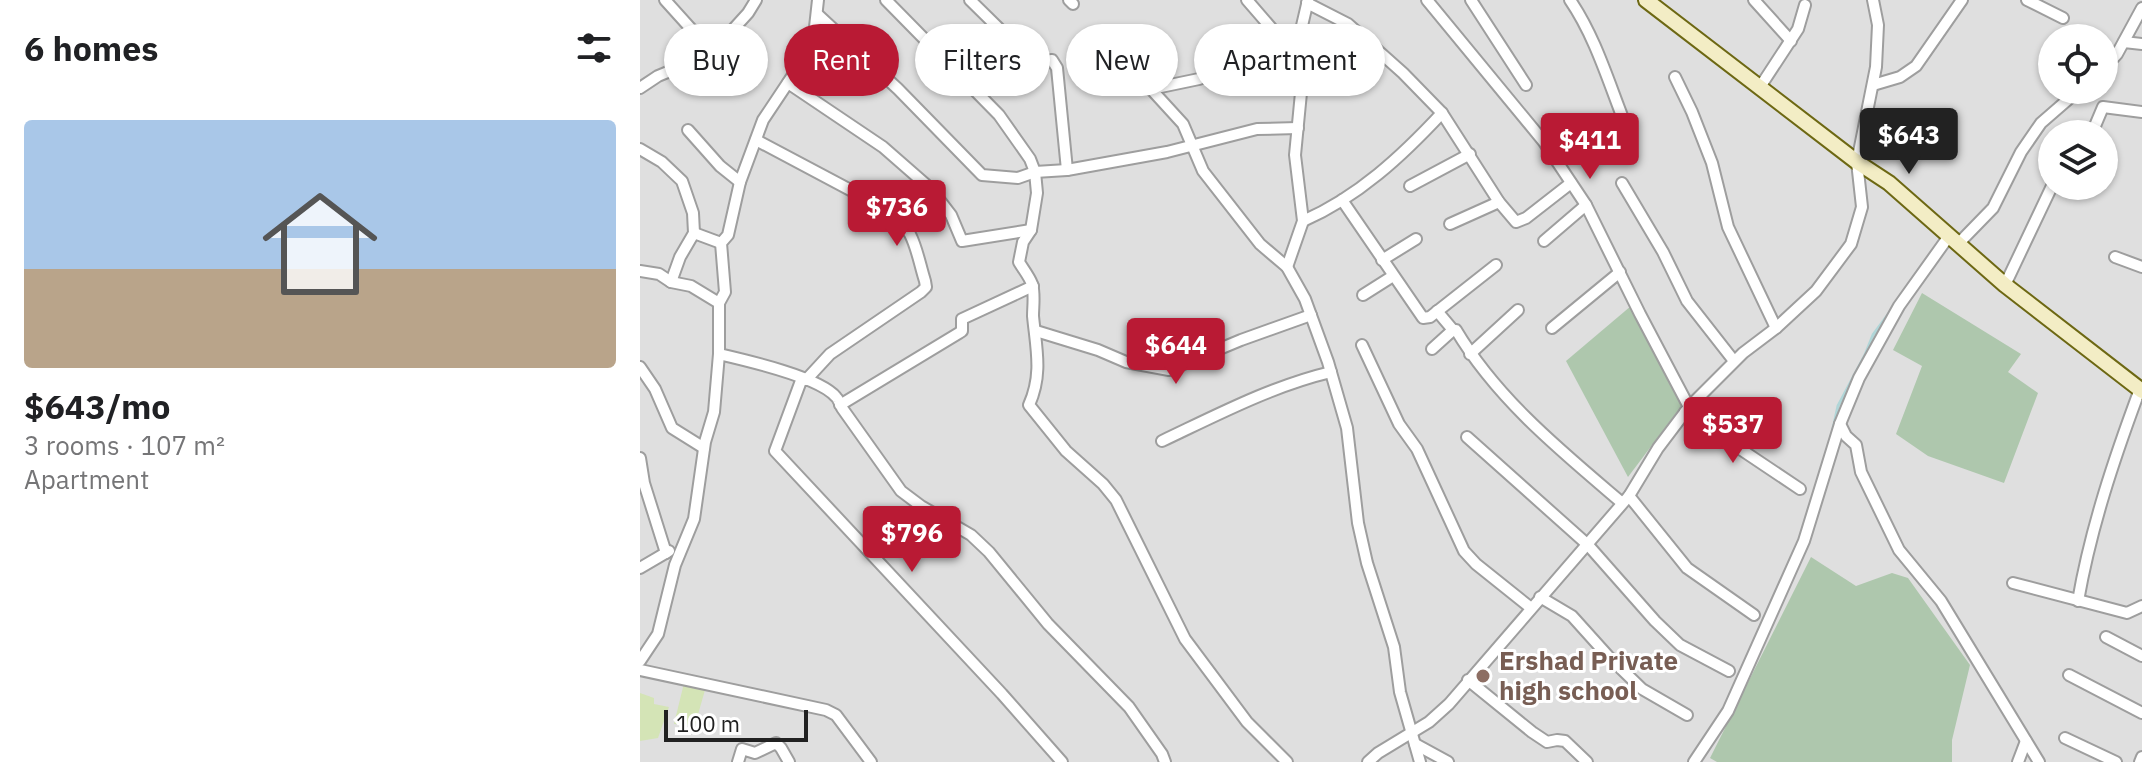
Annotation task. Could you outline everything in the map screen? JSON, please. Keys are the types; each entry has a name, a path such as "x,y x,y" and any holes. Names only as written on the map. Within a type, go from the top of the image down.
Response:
{"street":[{"path":"665,0 687,24"},
{"path":"737,24 756,0"},
{"path":"816,24 818,0"},
{"path":"886,0 999,115 1030,159 1035,172 1037,193 1031,230 1023,242 1019,262 1033,286 1038,347 1038,375 1029,405 1066,451 1116,500 1185,639 1247,722 1287,762"},
{"path":"970,0 1028,57 1035,62 1052,60 1057,68 1067,170"},
{"path":"1247,0 1268,24"},
{"path":"1427,0 1544,142 1586,205 1687,410 1800,489"},
{"path":"1471,0 1526,85"},
{"path":"1570,0 1596,48 1626,126"},
{"path":"1646,0 1857,162 1889,183 2005,285 2141,390 2109,473 2083,570 2078,601"},
{"path":"1754,0 1791,41"},
{"path":"1368,762 1378,753 1414,738 1449,704 1588,545 1625,499 1687,410 1734,361 1816,291 1851,244 1862,207 1857,162 1876,67 1878,25 1873,0"},
{"path":"1873,85 1900,77 1916,66 1962,0"},
{"path":"2027,0 2063,18"},
{"path":"1303,24 1307,1 1348,24 1403,73 1442,113 1499,202 1516,222 1526,218 1571,183"},
{"path":"1760,87 1798,29 1805,5"},
{"path":"2118,52 2142,8"},
{"path":"817,14 898,89 982,175 1018,178 1035,172 1067,170 1167,152 1257,129 1298,128"},
{"path":"2124,42 2142,44"},
{"path":"640,88 664,74"},
{"path":"1675,77 1712,163 1728,227 1776,328"},
{"path":"1194,80 1151,89 1183,124 1203,171 1212,184 1260,244 1287,267 1305,299 1347,428 1358,523 1367,563 1394,647 1400,692 1420,762"},
{"path":"640,661 645,644 658,634 675,565 694,519 704,448 714,412 719,303 725,292 721,243 728,235 740,182 763,120 784,89"},
{"path":"807,96 883,147 931,189 951,215 962,241 1031,230"},
{"path":"1287,267 1303,221 1295,155 1301,96"},
{"path":"1694,762 1728,711 1804,541 1840,424 1859,378 1899,306 1953,240 1993,208 2021,152 2041,123 2063,104"},
{"path":"2098,120 2103,107 2142,112"},
{"path":"1303,221 1342,200 1388,168 1442,113"},
{"path":"688,130 720,166 740,182"},
{"path":"756,140 902,219 909,230 926,287 830,354 804,379 775,451 1062,762"},
{"path":"640,149 662,162 682,181 693,213 694,233 680,257 671,282"},
{"path":"1410,186 1470,154"},
{"path":"1622,183 1663,252 1687,301 1734,361"},
{"path":"1342,200 1423,318 1427,319 1496,265"},
{"path":"2005,285 2045,200"},
{"path":"1450,224 1499,202"},
{"path":"1544,241 1586,205"},
{"path":"694,233 721,243"},
{"path":"1382,260 1416,239"},
{"path":"2115,257 2142,267"},
{"path":"640,271 659,274 671,282 691,286 719,303"},
{"path":"1552,328 1620,272"},
{"path":"1363,295 1393,276"},
{"path":"840,405 962,331 960,321 965,316 1033,286"},
{"path":"1470,354 1518,310"},
{"path":"1437,311 1456,330 1470,354 1517,408 1570,459 1625,499 1687,568 1754,615"},
{"path":"1036,331 1126,362 1169,370 1311,315"},
{"path":"1432,349 1453,330"},
{"path":"1362,345 1399,424 1417,449 1436,487 1464,551 1531,608"},
{"path":"719,354 772,366 832,393 901,491 971,535 989,552 1048,624 1129,707 1165,762"},
{"path":"640,367 655,389 672,428 704,448"},
{"path":"1162,441 1301,379 1331,372"},
{"path":"1840,424 1846,436 1856,445 1861,472 1899,550 1941,601 2039,762"},
{"path":"1467,437 1588,545 1680,645 1729,671"},
{"path":"640,458 644,483 666,553"},
{"path":"640,568 685,542"},
{"path":"2013,583 2127,613 2142,606"},
{"path":"1540,597 1572,616 1642,689 1687,715"},
{"path":"2106,637 2142,656"},
{"path":"640,670 826,710 836,715 871,762"},
{"path":"2069,675 2142,713"},
{"path":"1468,680 1532,732 1547,742 1565,741 1587,762"},
{"path":"1414,738 1448,762"},
{"path":"2065,738 2116,762"},
{"path":"2018,762 2026,741"},
{"path":"738,762 742,749 755,753 776,743 789,762"}],"shaded area":[{"path":"640,0 2142,0 2142,762 640,762"}],"green space":[{"path":"1922,293 2021,354 2008,372 2038,393 2004,483 1928,456 1896,434 1922,366 1893,350"},
{"path":"1631,306 1683,404 1628,477 1566,361"},
{"path":"1811,557 1856,586 1892,573 1908,578 1970,665 1952,740 1952,762 1717,762 1710,758"},
{"path":"684,683 705,690 695,725 674,724"},
{"path":"640,693 654,698 654,704 669,707 658,738 640,741"}],"waterway":[{"path":"1831,438 1838,406 1873,335 1890,312"}],"place":[{"name":"Ershad Private high school","path":"1483,676"}]}
